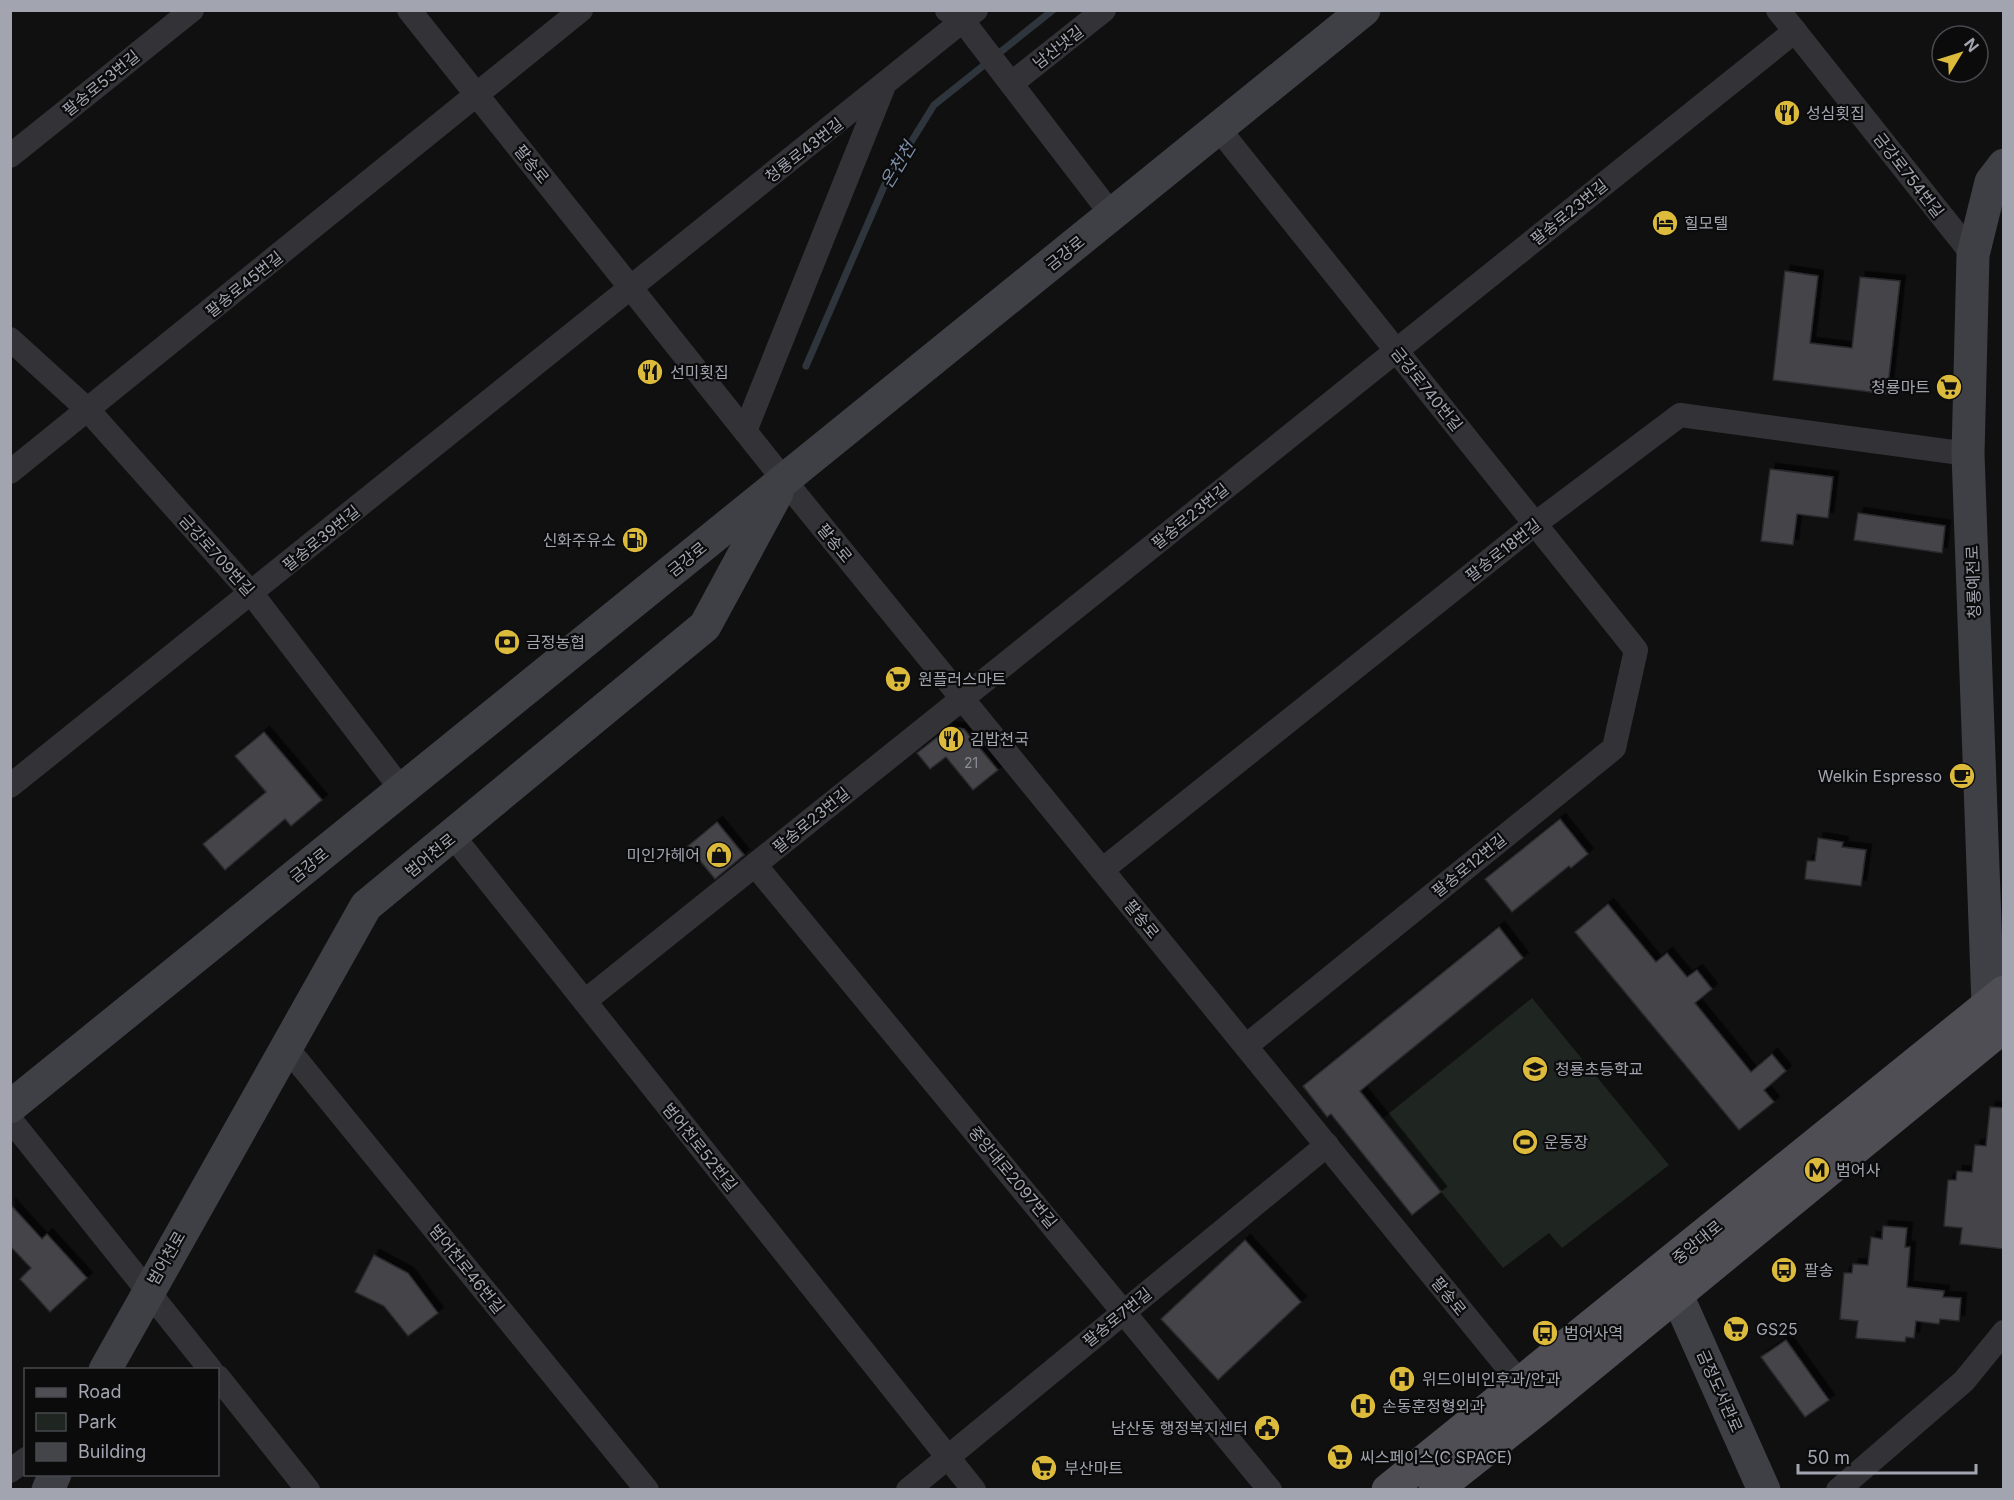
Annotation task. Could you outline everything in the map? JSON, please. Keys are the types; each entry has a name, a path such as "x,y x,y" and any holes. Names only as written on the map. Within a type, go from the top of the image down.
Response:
{"main road":[{"name":"중앙대로","path":"1388,1490 1531,1396 1676,1293 1998,1007"},
{"name":"중앙대로","path":"1435,1490 1531,1396 1998,1007"}],"street":[{"name":"팔송로53번길","path":"10,156 192,10"},
{"name":"팔송로","path":"409,10 784,480 1531,1396"},
{"name":"팔송로45번길","path":"10,472 581,10"},
{"name":"남산냇길","path":"1009,79 1104,10"},
{"name":"금강로","path":"10,1107 1364,10"},
{"name":"금강로754번길","path":"1778,10 1973,255"},
{"path":"966,20 1112,215"},
{"name":"청룡로43번길","path":"631,288 966,20"},
{"name":"팔송로23번길","path":"585,1001 1795,30"},
{"path":"745,431 884,87"},
{"name":"금강로740번길","path":"1218,128 1636,650"},
{"name":"청룡예전로","path":"1998,1007 1968,454 1973,255 1992,182 2004,165"},
{"name":"팔송로39번길","path":"10,786 631,288"},
{"name":"금강로709번길","path":"10,339 87,410 252,594 402,790"},
{"name":"팔송로18번길","path":"1102,870 1535,524 1680,415 1968,454"},
{"name":"범어천로","path":"106,1368 366,906 705,626 784,480"},
{"name":"팔송로12번길","path":"1246,1046 1614,748 1636,650"},
{"name":"범어천로52번길","path":"453,836 948,1457"},
{"name":"중앙대로2097번길","path":"755,865 1270,1490"},
{"name":"범어천로46번길","path":"287,1048 647,1490"},
{"name":"범어천로","path":"10,1119 148,1291"},
{"name":"팔송로7번길","path":"908,1490 1327,1145"},
{"path":"148,1291 209,1368"},
{"name":"금정도서관로","path":"1676,1293 1764,1490"},
{"path":"1838,1490 1964,1381 2004,1332"},
{"path":"219,1378 308,1490"},
{"path":"948,1457 974,1490"},
{"path":"10,1471 24,1460"}],"green space":[{"name":"운동장","path":"1532,998 1669,1165 1562,1248 1549,1233 1503,1268 1382,1119"}],"building":[{"path":"1785,271 1818,276 1810,343 1852,348 1860,277 1900,281 1887,394 1773,380"},
{"path":"1770,469 1833,477 1828,518 1797,514 1793,545 1761,541"},
{"path":"1858,513 1945,526 1942,553 1854,540"},
{"path":"950,727 964,729 998,770 973,790 946,757 930,769 917,753"},
{"path":"264,732 322,800 291,826 285,819 225,870 203,844 266,792 235,756"},
{"path":"1560,819 1588,854 1571,868 1569,866 1512,912 1485,879"},
{"path":"717,822 744,855 715,879 688,846"},
{"path":"1818,838 1843,842 1842,847 1866,850 1861,886 1805,879 1807,861 1815,861"},
{"path":"1608,904 1656,962 1667,953 1687,977 1697,970 1712,989 1695,1003 1751,1072 1772,1054 1786,1071 1764,1090 1774,1102 1739,1130 1575,932"},
{"path":"1499,927 1523,958 1360,1091 1441,1192 1412,1215 1331,1114 1327,1117 1303,1086"},
{"path":"1990,1107 2004,1108 2004,1249 1960,1244 1962,1228 1944,1226 1948,1180 1956,1180 1957,1171 1972,1172 1975,1145 1986,1146"},
{"path":"10,1204 42,1239 47,1234 87,1278 50,1312 20,1279 31,1268 10,1246"},
{"path":"1883,1226 1907,1228 1905,1247 1910,1247 1907,1287 1944,1291 1943,1297 1961,1298 1959,1321 1940,1319 1939,1324 1916,1321 1914,1338 1906,1337 1905,1342 1856,1338 1858,1321 1840,1319 1844,1273 1852,1273 1853,1264 1868,1265 1871,1237 1882,1239"},
{"path":"1245,1240 1301,1302 1218,1380 1161,1319"},
{"path":"374,1255 408,1273 438,1313 408,1336 384,1306 355,1292"},
{"path":"1786,1340 1829,1400 1805,1417 1761,1357"}],"waterway":[{"name":"온천천","path":"806,366 885,184 934,105 1053,10"}],"place":[{"name":"성심횟집","path":"1787,113"},
{"name":"힐모텔","path":"1665,223"},
{"name":"선미횟집","path":"650,372"},
{"name":"청룡마트","path":"1949,387"},
{"name":"신화주유소","path":"635,540"},
{"name":"금정농협","path":"507,642"},
{"name":"원플러스마트","path":"898,679"},
{"name":"김밥천국","path":"951,739"},
{"name":"Welkin Espresso","path":"1962,776"},
{"name":"미인가헤어","path":"719,855"},
{"name":"청룡초등학교","path":"1535,1069"},
{"name":"운동장","path":"1525,1142"},
{"name":"범어사","path":"1817,1170"},
{"name":"팔송","path":"1784,1270"},
{"name":"GS25","path":"1736,1329"},
{"name":"범어사역","path":"1545,1333"},
{"name":"위드이비인후과/안과","path":"1402,1379"},
{"name":"손동훈정형외과","path":"1363,1406"},
{"name":"남산동 행정복지센터","path":"1267,1428"},
{"name":"씨스페이스(C SPACE)","path":"1340,1457"},
{"name":"부산마트","path":"1044,1468"}]}
